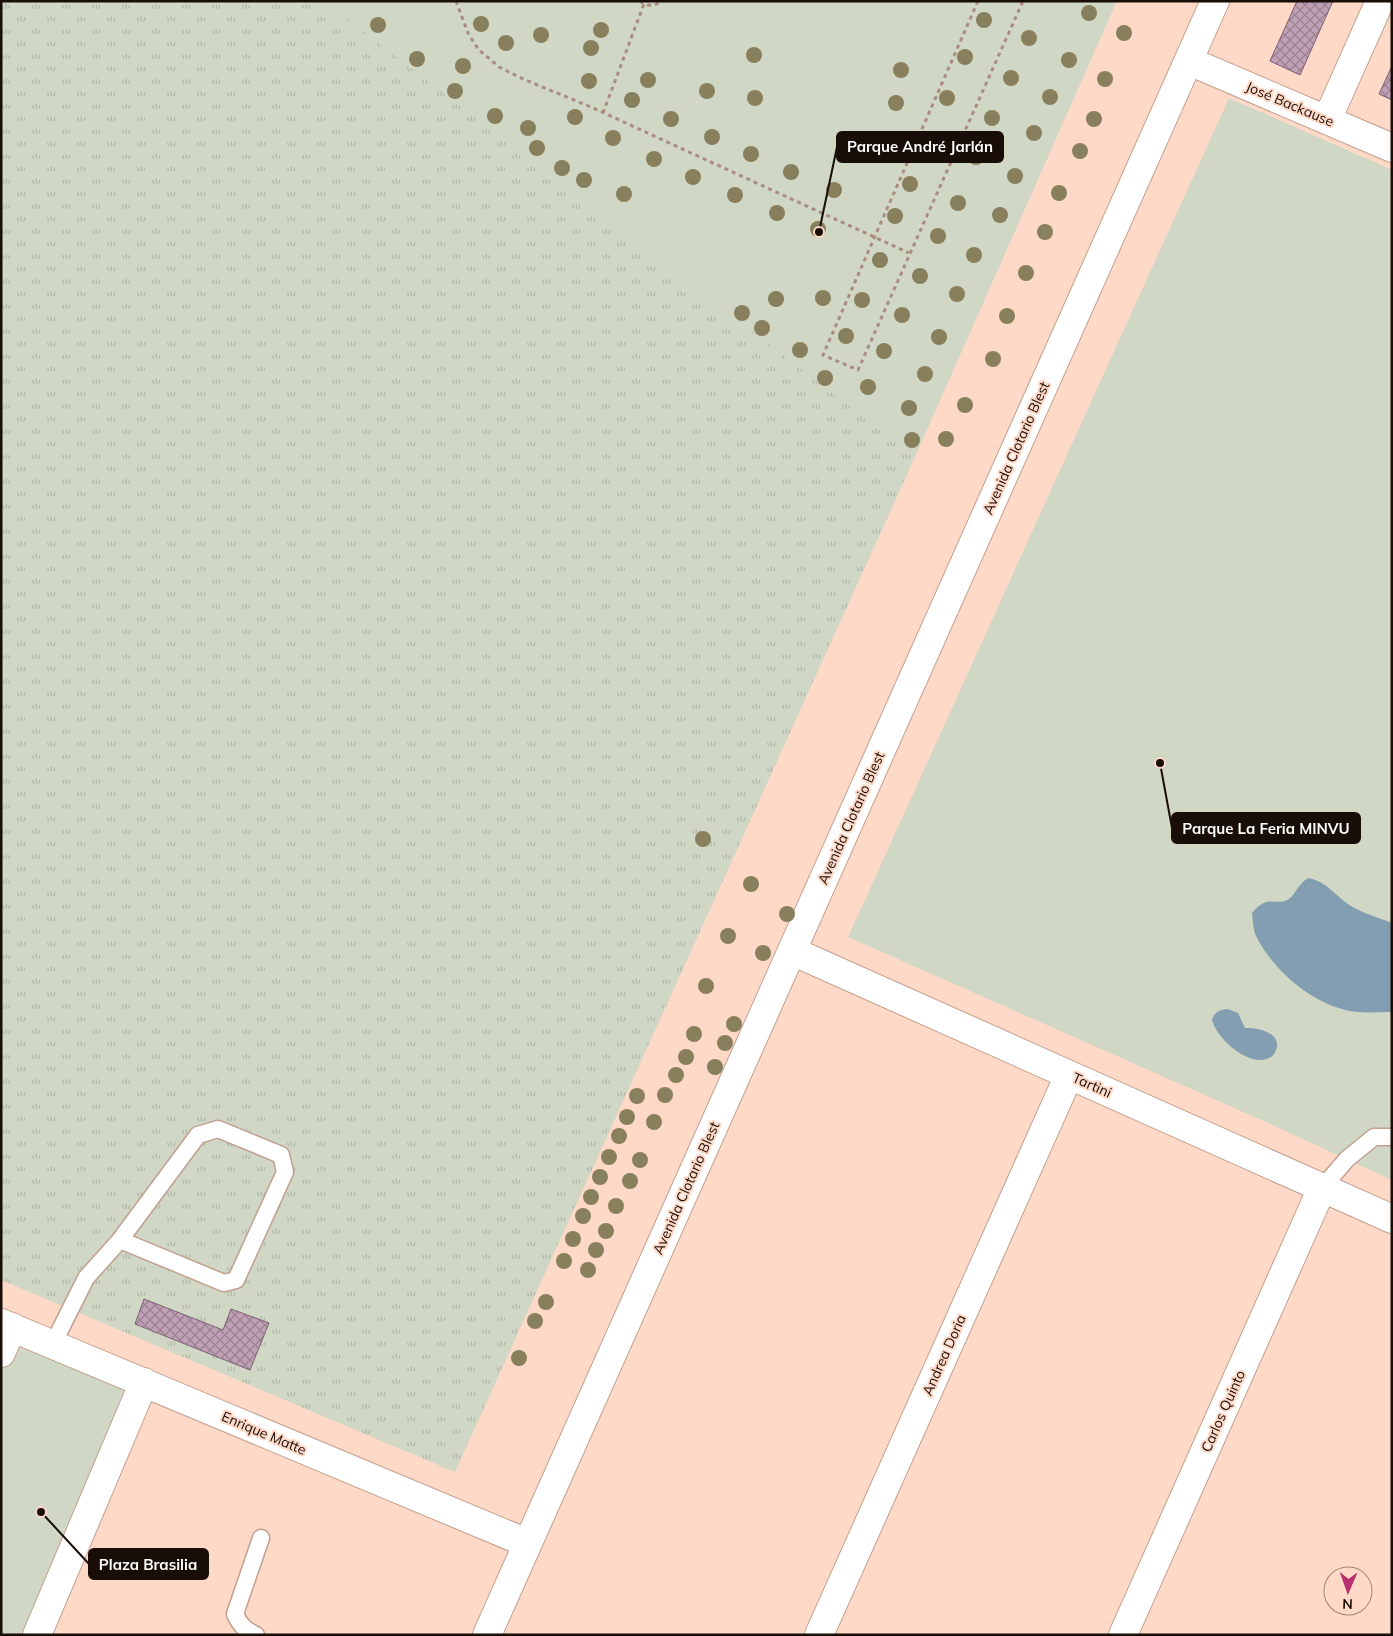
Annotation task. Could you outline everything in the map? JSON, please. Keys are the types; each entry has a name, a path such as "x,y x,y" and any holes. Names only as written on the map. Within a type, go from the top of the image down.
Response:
{"street":[{"name":"Avenida Clotario Blest","path":"487,1635 1215,1"},
{"path":"1327,120 1380,1"},
{"name":"José Backause","path":"1189,60 1392,148"},
{"name":"Tartini","path":"792,951 1392,1219"},
{"name":"Andrea Doria","path":"819,1635 1069,1075"},
{"name":"Carlos Quinto","path":"1123,1635 1322,1188"},
{"path":"1,1353 7,1325"},
{"name":"Enrique Matte","path":"7,1325 527,1543"},
{"path":"37,1635 144,1382"}],"lane":[{"path":"53,1344 86,1278 120,1240 198,1135 218,1129 281,1155 285,1172 236,1280 224,1283 120,1240"},
{"path":"1322,1188 1347,1159 1374,1137 1392,1137"},
{"path":"256,1635 240,1624 235,1614 261,1538"}],"path":[{"path":"456,1 468,33 478,49 500,67 909,253"},
{"path":"604,113 642,3 653,5 662,1"},
{"path":"978,1 823,355 858,370 1023,1"}],"green space":[{"path":"1,1 324,1 331,6 333,1 915,457 455,1472 1,1280"},
{"path":"324,1 1117,1 915,457"},
{"path":"1229,98 1392,170 1392,1180 848,937"},
{"path":"15,1340 134,1388 28,1635 1,1635 1,1372"}],"water":[{"path":"1308,878 1321,882 1356,909 1392,923 1392,1012 1354,1012 1316,998 1281,971 1263,948 1255,933 1252,913 1267,902 1280,902 1289,899"},
{"path":"1228,1009 1238,1013 1245,1028 1261,1030 1275,1038 1277,1047 1271,1057 1263,1060 1244,1056 1227,1043 1215,1027 1212,1019 1218,1011"}],"building":[{"path":"1297,1 1333,1 1300,75 1270,61"},
{"path":"1392,66 1392,100 1379,94"},
{"path":"144,1299 223,1330 231,1309 269,1323 250,1370 135,1324"}],"place":[{"name":"Parque André Jarlán","path":"819,232"},
{"name":"Parque La Feria MINVU","path":"1160,763"},
{"name":"Plaza Brasilia","path":"41,1512"}]}
